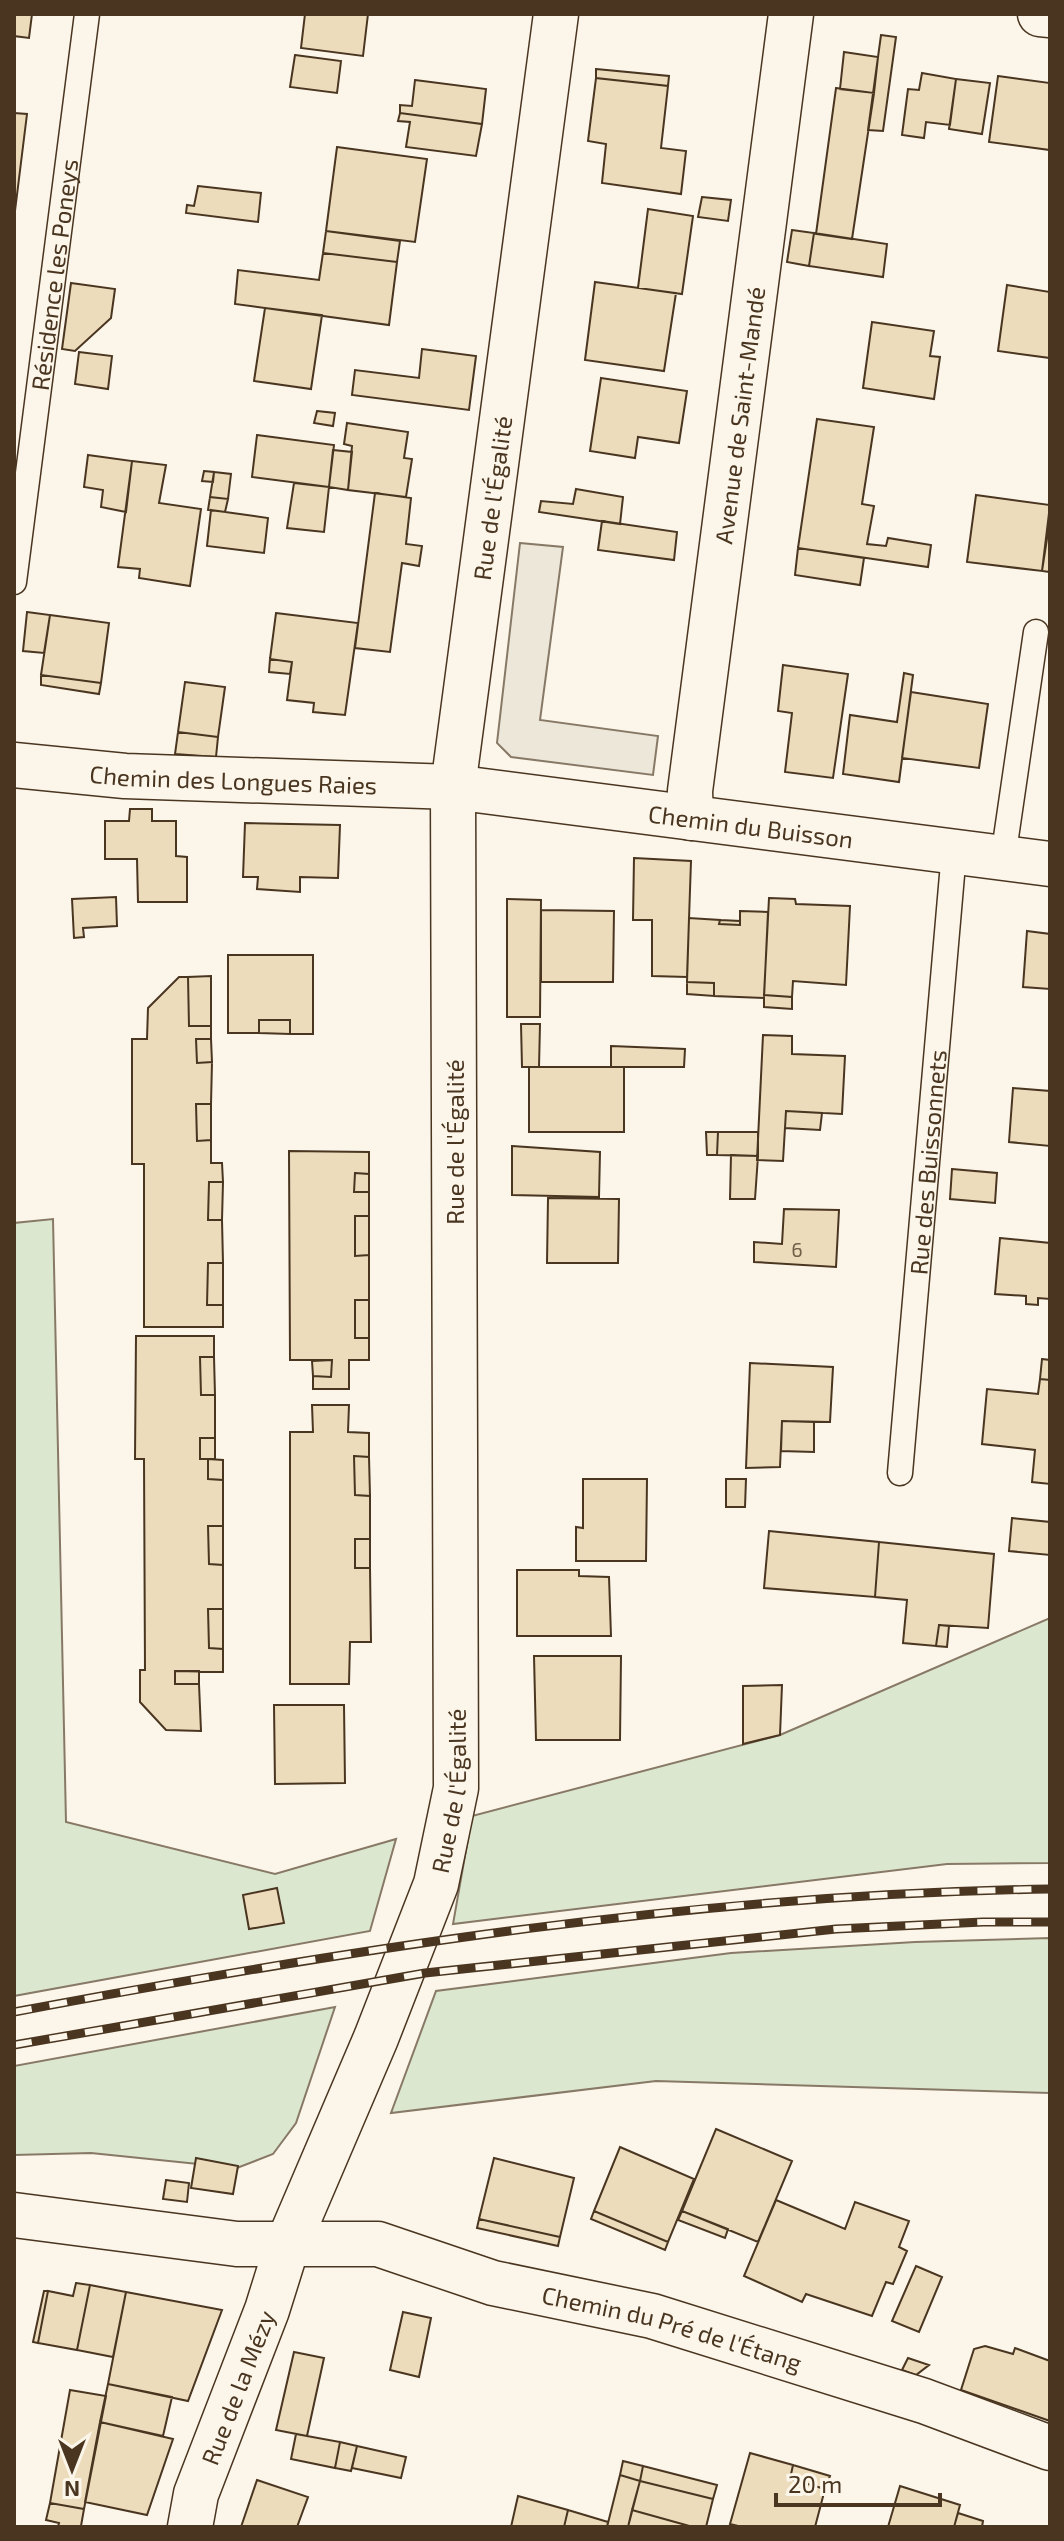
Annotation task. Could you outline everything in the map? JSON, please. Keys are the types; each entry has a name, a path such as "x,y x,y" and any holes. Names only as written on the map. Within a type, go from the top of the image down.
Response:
{"street":[{"name":"Rue de l'Égalité","path":"287,2246 376,2038 436,1884 456,1788 453,787 556,14"},
{"name":"Avenue de Saint-Mandé","path":"691,818 690,791 791,14"},
{"path":"1040,14 1050,15"},
{"name":"Chemin des Longues Raies","path":"14,765 125,776 453,787"},
{"name":"Chemin du Buisson","path":"453,787 1050,864"},
{"name":"Chemin du Pré de l'Étang","path":"14,2215 81,2221 237,2244 378,2244 493,2283 652,2316 924,2401 1050,2448"},
{"name":"Rue de la Mézy","path":"190,2527 196,2494 267,2310 287,2246"}],"lane":[{"name":"Résidence les Poneys","path":"14,582 87,14"},
{"path":"1003,858 1036,632"},
{"name":"Rue des Buissonnets","path":"900,1473 954,852"}],"green space":[{"path":"53,1219 66,1822 275,1874 396,1839 370,1931 14,1996 14,1223"},
{"path":"1050,1618 1050,1863 947,1864 453,1924 472,1816 780,1735"},
{"path":"1050,1938 1050,2093 656,2081 391,2113 436,1991 731,1953"},
{"path":"335,2007 296,2123 273,2154 237,2168 91,2153 14,2155 14,2066"}],"shaded area":[{"path":"520,543 563,547 540,720 658,736 653,775 511,757 497,743"}],"building":[{"path":"14,14 32,14 29,38 14,36"},
{"path":"305,14 368,14 363,56 301,48"},
{"path":"881,35 896,37 883,131 868,130"},
{"path":"844,52 878,57 874,93 840,89"},
{"path":"295,55 341,61 337,93 290,87"},
{"path":"596,69 669,76 668,86 596,78"},
{"path":"922,73 956,79 950,125 926,122 924,138 902,135 908,89 919,90"},
{"path":"998,76 1050,83 1050,150 989,142"},
{"path":"596,78 668,86 661,148 686,151 681,194 602,183 606,144 588,141"},
{"path":"956,79 990,83 982,134 949,129"},
{"path":"415,80 486,89 482,124 400,113 400,105 412,106"},
{"path":"836,88 874,93 852,239 816,234"},
{"path":"14,113 27,114 14,219"},
{"path":"400,113 482,124 476,156 406,147 410,122 398,121"},
{"path":"337,147 427,159 415,242 326,231"},
{"path":"198,186 261,193 258,222 186,213 187,205 194,206"},
{"path":"702,197 731,200 728,221 698,217"},
{"path":"648,209 693,216 682,294 638,288"},
{"path":"792,230 814,233 809,266 787,262"},
{"path":"326,231 400,241 397,262 323,253"},
{"path":"814,233 887,244 883,277 809,266"},
{"path":"323,253 397,262 389,325 235,304 238,270 319,280"},
{"path":"595,282 676,293 664,371 585,360"},
{"path":"71,283 115,289 111,318 75,351 62,349"},
{"path":"1007,285 1050,292 1050,358 998,351"},
{"path":"265,308 322,315 311,389 254,381"},
{"path":"872,322 934,331 930,356 940,357 934,399 863,388"},
{"path":"422,349 476,356 469,410 352,395 355,370 419,378"},
{"path":"79,352 112,356 108,389 75,384"},
{"path":"601,378 687,391 679,443 638,437 635,458 590,451"},
{"path":"317,411 335,413 333,426 314,423"},
{"path":"817,419 874,427 862,504 874,506 867,544 886,546 888,538 931,545 928,567 798,548"},
{"path":"347,423 408,432 404,458 412,459 406,497 348,490 352,446 344,444"},
{"path":"257,435 334,445 329,487 252,477"},
{"path":"333,450 352,452 348,490 329,487"},
{"path":"88,455 132,461 126,512 101,507 103,490 84,487"},
{"path":"132,461 166,465 159,503 201,509 190,586 139,578 140,569 118,567"},
{"path":"204,471 214,472 213,482 202,481"},
{"path":"214,472 231,474 228,499 210,497"},
{"path":"294,483 329,487 324,532 287,528"},
{"path":"576,489 623,497 620,524 539,512 541,501 573,504"},
{"path":"375,493 411,498 406,544 422,546 419,566 402,563 390,652 355,648"},
{"path":"976,495 1050,505 1042,571 967,562"},
{"path":"210,497 228,499 225,512 208,510"},
{"path":"211,510 268,518 264,553 207,546"},
{"path":"1050,519 1050,572 1042,571"},
{"path":"602,521 677,532 674,560 598,550"},
{"path":"798,548 864,558 860,585 795,575"},
{"path":"27,612 50,615 44,653 23,651"},
{"path":"276,613 358,623 345,715 313,712 314,703 287,700 292,662 270,659"},
{"path":"50,615 109,623 101,683 41,675"},
{"path":"270,659 292,662 290,674 269,672"},
{"path":"783,665 848,674 833,778 785,772 792,713 778,711"},
{"path":"904,673 913,675 899,782 843,774 850,715 897,722"},
{"path":"41,675 101,683 99,694 41,685"},
{"path":"185,682 225,687 218,737 178,732"},
{"path":"911,692 988,704 979,768 902,758"},
{"path":"178,732 218,737 216,757 175,754"},
{"path":"130,809 152,809 152,821 176,821 176,856 187,857 187,902 138,902 137,859 105,859 105,821 129,821"},
{"path":"245,823 340,825 338,878 300,877 300,892 257,889 258,877 243,877"},
{"path":"634,858 691,861 687,977 652,976 652,920 633,920"},
{"path":"116,897 117,926 83,928 84,937 74,938 72,899"},
{"path":"769,898 795,899 796,904 850,906 846,985 793,981 792,997 764,995"},
{"path":"507,899 541,900 540,1017 507,1017"},
{"path":"541,910 614,911 613,982 541,982"},
{"path":"740,911 768,912 764,998 714,996 714,983 687,982 689,918 740,925"},
{"path":"720,920 740,921 740,925 719,924"},
{"path":"1027,931 1050,934 1050,989 1023,987"},
{"path":"228,955 313,955 313,1034 290,1034 290,1020 259,1020 259,1033 228,1033"},
{"path":"211,976 211,1026 189,1026 188,977"},
{"path":"179,977 188,977 189,1026 211,1026 211,1039 196,1039 197,1063 212,1062 211,1104 196,1104 197,1141 211,1140 211,1163 222,1163 223,1182 209,1182 208,1220 222,1220 223,1263 208,1263 207,1305 223,1305 223,1327 144,1327 144,1164 132,1164 132,1039 147,1039 148,1008"},
{"path":"687,982 714,983 714,996 687,994"},
{"path":"764,995 792,997 792,1009 764,1007"},
{"path":"259,1020 290,1020 290,1034 259,1033"},
{"path":"521,1024 540,1024 539,1067 522,1067"},
{"path":"763,1035 792,1036 792,1054 845,1056 842,1114 786,1111 783,1161 757,1160"},
{"path":"196,1039 211,1039 212,1062 197,1063"},
{"path":"611,1046 685,1049 684,1067 611,1067"},
{"path":"529,1067 624,1067 624,1132 529,1132"},
{"path":"1013,1088 1050,1091 1050,1146 1009,1142"},
{"path":"196,1104 211,1104 211,1140 197,1141"},
{"path":"786,1111 822,1113 820,1130 785,1128"},
{"path":"706,1132 718,1132 717,1155 707,1155"},
{"path":"718,1132 758,1132 758,1156 717,1155"},
{"path":"512,1146 600,1152 599,1197 512,1195"},
{"path":"289,1151 369,1152 369,1174 355,1173 354,1192 369,1192 369,1216 355,1216 355,1256 369,1255 369,1300 355,1300 355,1338 369,1338 369,1360 349,1360 349,1389 313,1389 313,1376 331,1377 332,1360 290,1360"},
{"path":"731,1155 758,1156 755,1199 730,1199"},
{"path":"952,1169 997,1173 995,1203 950,1199"},
{"path":"355,1173 369,1174 369,1192 354,1192"},
{"path":"209,1182 223,1182 222,1220 208,1220"},
{"path":"548,1198 619,1199 618,1263 547,1263"},
{"path":"784,1209 839,1210 836,1267 754,1262 754,1242 782,1244"},
{"path":"355,1216 369,1216 369,1255 355,1256"},
{"path":"1000,1238 1050,1243 1050,1299 1038,1298 1038,1305 1026,1304 1026,1296 995,1294"},
{"path":"208,1263 223,1263 223,1305 207,1305"},
{"path":"355,1300 369,1300 369,1338 355,1338"},
{"path":"136,1336 214,1336 214,1357 200,1357 201,1395 215,1395 215,1438 200,1438 200,1459 208,1459 208,1479 223,1480 223,1526 208,1526 209,1564 223,1565 223,1609 208,1609 209,1648 223,1649 223,1672 175,1671 175,1684 199,1684 201,1731 166,1730 140,1702 140,1670 145,1670 144,1459 135,1459"},
{"path":"200,1357 214,1357 215,1395 201,1395"},
{"path":"1042,1359 1050,1360 1050,1380 1040,1379"},
{"path":"332,1360 331,1377 313,1376 312,1361"},
{"path":"750,1363 833,1367 830,1422 782,1421 780,1467 746,1468"},
{"path":"1040,1379 1050,1380 1050,1484 1032,1482 1035,1450 982,1444 987,1389 1038,1394"},
{"path":"312,1405 349,1405 348,1432 369,1433 369,1457 354,1456 355,1495 370,1496 370,1539 355,1539 355,1568 370,1568 371,1642 350,1642 349,1684 290,1684 290,1432 313,1432"},
{"path":"782,1421 814,1422 814,1452 781,1451"},
{"path":"200,1438 215,1438 215,1459 200,1459"},
{"path":"354,1456 369,1457 370,1496 355,1495"},
{"path":"208,1459 223,1460 223,1480 208,1479"},
{"path":"583,1479 647,1479 646,1561 576,1561 576,1527 583,1528"},
{"path":"726,1479 746,1479 745,1507 726,1507"},
{"path":"1012,1518 1050,1522 1050,1555 1009,1551"},
{"path":"208,1526 223,1526 223,1565 209,1564"},
{"path":"769,1531 879,1542 875,1597 764,1588"},
{"path":"355,1539 370,1539 370,1568 355,1568"},
{"path":"879,1542 994,1554 988,1628 939,1625 936,1646 903,1643 907,1600 875,1597"},
{"path":"517,1570 579,1570 579,1576 609,1577 611,1636 517,1636"},
{"path":"208,1609 223,1609 223,1649 209,1648"},
{"path":"939,1625 949,1626 947,1647 936,1646"},
{"path":"534,1656 621,1656 620,1740 536,1740"},
{"path":"175,1671 199,1671 199,1684 175,1684"},
{"path":"782,1685 780,1735 743,1744 743,1686"},
{"path":"274,1705 344,1705 345,1783 275,1784"},
{"path":"277,1888 284,1923 249,1929 243,1895"},
{"path":"716,2129 792,2161 758,2242 682,2211"},
{"path":"620,2147 694,2179 668,2242 594,2211"},
{"path":"196,2158 238,2166 233,2194 191,2188"},
{"path":"494,2158 574,2178 560,2237 479,2219"},
{"path":"166,2180 189,2183 187,2202 163,2199"},
{"path":"776,2200 845,2229 855,2202 909,2221 899,2247 907,2251 893,2284 886,2282 872,2316 806,2294 802,2302 744,2276"},
{"path":"594,2211 668,2242 665,2250 591,2219"},
{"path":"682,2211 728,2229 725,2238 678,2220"},
{"path":"479,2219 560,2237 558,2246 477,2228"},
{"path":"916,2266 942,2277 919,2332 892,2321"},
{"path":"76,2283 90,2285 77,2350 38,2343 48,2291 73,2296"},
{"path":"90,2285 126,2292 113,2357 77,2350"},
{"path":"44,2291 48,2291 38,2343 33,2342"},
{"path":"126,2292 222,2310 188,2401 108,2384"},
{"path":"403,2312 431,2318 419,2377 390,2370"},
{"path":"985,2346 1013,2354 1015,2348 1050,2361 1050,2421 961,2390 974,2349"},
{"path":"294,2352 324,2358 307,2436 276,2430"},
{"path":"908,2358 929,2365 916,2375 902,2370"},
{"path":"108,2384 172,2397 163,2436 100,2422"},
{"path":"70,2390 106,2396 84,2509 50,2503"},
{"path":"100,2422 173,2439 147,2515 85,2502"},
{"path":"296,2434 340,2442 335,2468 291,2459"},
{"path":"340,2442 357,2446 351,2471 335,2468"},
{"path":"357,2446 406,2457 401,2478 352,2468"},
{"path":"750,2453 793,2465 790,2479 825,2489 815,2527 742,2527 730,2524"},
{"path":"623,2461 643,2466 640,2481 620,2475"},
{"path":"793,2465 830,2476 825,2489 790,2479"},
{"path":"643,2466 717,2485 713,2499 640,2481"},
{"path":"620,2475 640,2481 628,2527 607,2527"},
{"path":"257,2480 308,2497 297,2527 241,2527"},
{"path":"640,2481 713,2499 706,2527 693,2527 632,2510"},
{"path":"900,2486 960,2505 954,2527 888,2527"},
{"path":"518,2496 568,2510 564,2527 511,2527"},
{"path":"50,2503 84,2509 81,2526 58,2527 59,2523 46,2520"},
{"path":"568,2510 608,2522 607,2527 564,2527"},
{"path":"632,2510 693,2527 628,2527"},
{"path":"958,2513 983,2521 982,2527 954,2527"}],"railway":[{"path":"14,2012 271,1966 529,1928 789,1901 1050,1889"},
{"path":"14,2045 425,1973 836,1929 1050,1922"}]}
